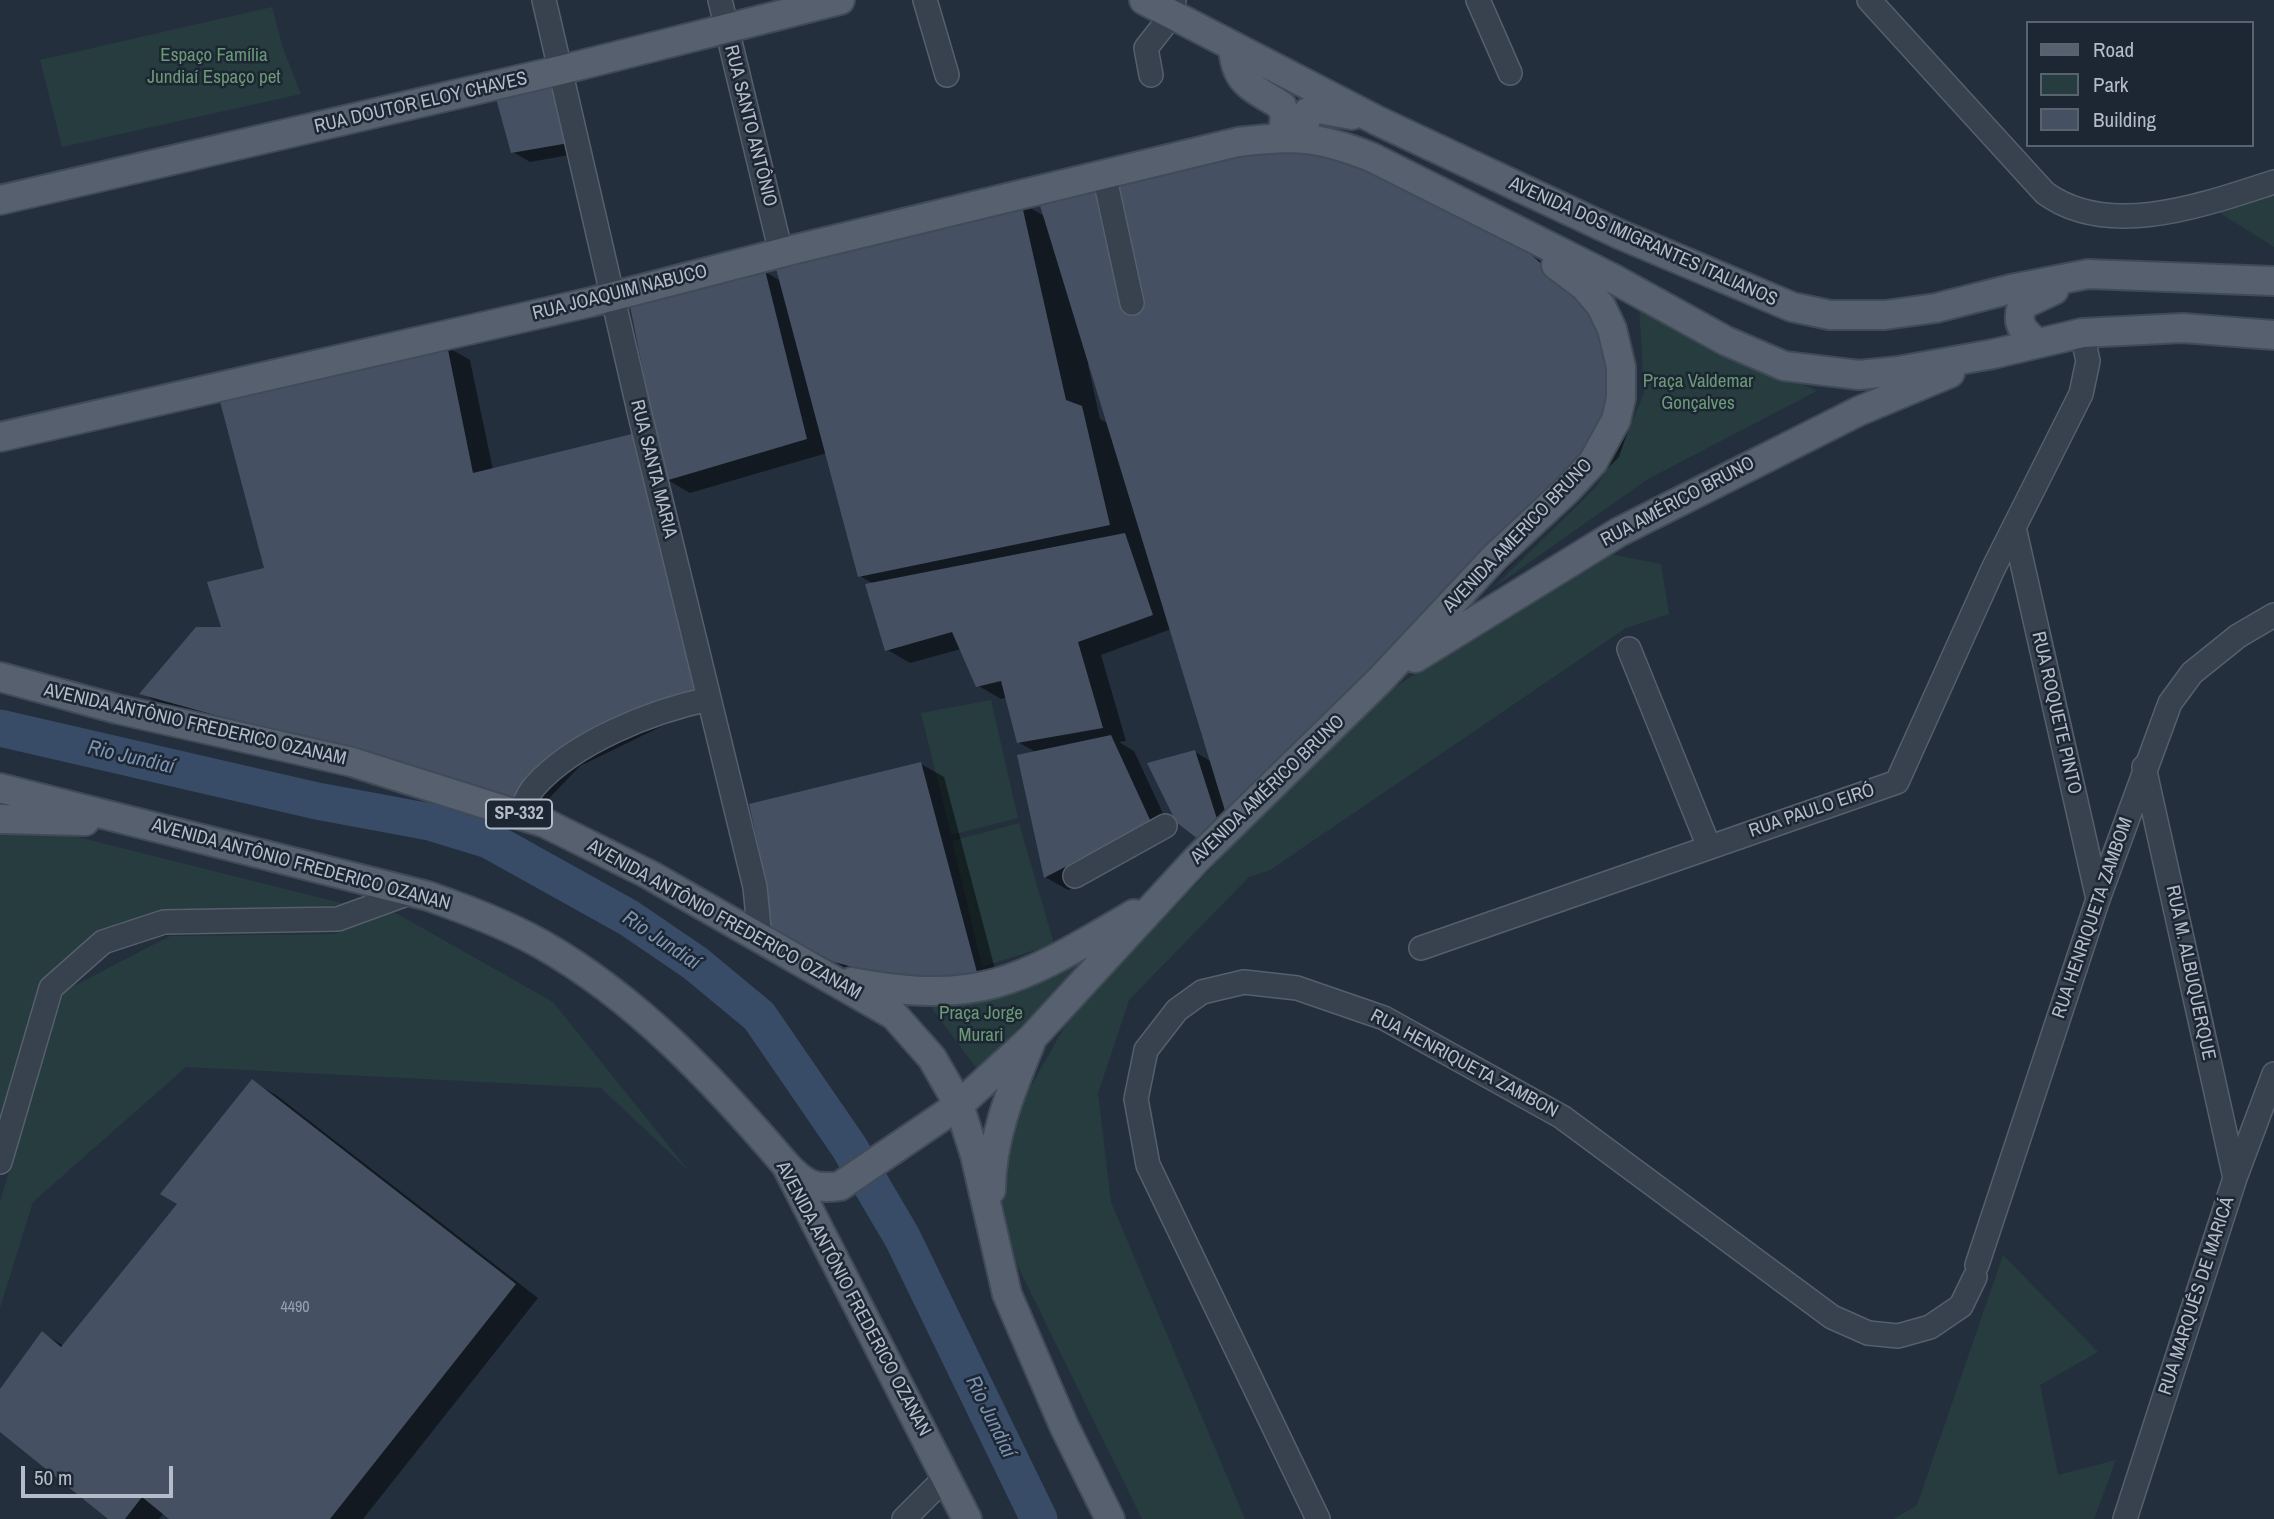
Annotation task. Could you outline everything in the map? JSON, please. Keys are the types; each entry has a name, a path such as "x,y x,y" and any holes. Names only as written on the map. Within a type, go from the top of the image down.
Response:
{"main road":[{"name":"RUA DOUTOR ELOY CHAVES","path":"0,201 561,70 840,0"},
{"path":"1144,0 1173,8"},
{"name":"AVENIDA DOS IMIGRANTES ITALIANOS","path":"1173,8 1233,46 1378,121 1632,240 1791,307 1830,315 1885,316 1937,309 2011,289 2088,274 2274,281"},
{"path":"1233,46 1234,67 1239,78 1282,106 1292,136"},
{"path":"1292,136 1308,112 1319,109 1378,121"},
{"path":"1292,136 1336,143 1371,157 1532,241 1612,278 1726,341 1784,366 1858,374 1993,354 2082,333 2183,328 2274,335"},
{"name":"RUA JOAQUIM NABUCO","path":"0,437 613,297 781,253 1238,142 1292,136"},
{"name":"AVENIDA AMERICO BRUNO","path":"1380,680 1495,556 1567,490 1592,461 1616,420 1621,398 1621,367 1612,329 1601,306 1584,286 1555,264 1532,241"},
{"path":"2036,342 2020,328 2018,317 2022,305 2088,274"},
{"name":"RUA AMÉRICO BRUNO","path":"1380,680 1619,532 1860,411 1993,354"},
{"name":"AVENIDA ANTÔNIO FREDERICO OZANAM","path":"0,677 117,709 352,762 545,823 650,874 894,1015 932,1058 959,1105 975,1155 990,1228"},
{"name":"AVENIDA AMÉRICO BRUNO","path":"1157,901 1380,680"},
{"name":"AVENIDA ANTÔNIO FREDERICO OZANAN","path":"0,788 153,824 412,892 498,923 540,944 634,1008 701,1072 786,1165 967,1519"},
{"path":"0,819 153,824"},
{"path":"829,978 900,991 967,991 1003,983 1044,967 1157,901"},
{"path":"786,1165 804,1184 822,1188 841,1186 959,1105 1032,1038 1157,901"},
{"path":"1032,1038 1004,1110 991,1172 990,1228 1007,1294 1064,1426 1110,1519"}],"street":[{"name":"RUA SANTA MARIA","path":"544,0 755,887 760,938"},
{"name":"RUA SANTO ANTÔNIO","path":"720,0 781,253"},
{"path":"925,0 947,75"},
{"path":"1478,0 1510,73"},
{"path":"1869,0 2045,193 2066,208 2103,215 2152,214 2216,201 2274,182"},
{"path":"1151,75 1146,48 1173,8"},
{"path":"1104,174 1132,303"},
{"name":"RUA PAULO EIRÓ","path":"1421,948 1897,782 2014,527 2081,394 2088,361 2082,333"},
{"name":"RUA ROQUETE PINTO","path":"2014,527 2098,899"},
{"name":"RUA HENRIQUETA ZAMBOM","path":"1976,1271 2098,899 2144,767 2170,703 2192,673 2238,636 2274,615"},
{"path":"1629,649 1709,847"},
{"path":"520,815 532,788 560,761 608,735 685,704 709,699"},
{"name":"RUA M. ALBUQUERQUE","path":"2144,767 2235,1178"},
{"path":"1075,876 1166,825"},
{"path":"0,1162 51,988 103,942 164,922 338,919 412,892"},
{"name":"RUA HENRIQUETA ZAMBON","path":"1318,1519 1148,1165 1136,1099 1146,1051 1177,1010 1202,992 1244,982 1297,988 1333,998 1384,1018 1562,1117 1832,1317 1868,1332 1898,1336 1930,1327 1961,1306 1976,1271"},
{"name":"RUA MARQUÊS DE MARICÁ","path":"2125,1519 2235,1178 2274,1074"},
{"path":"904,1519 946,1477"}],"green space":[{"name":"Espaço Família Jundiaí Espaço pet","path":"272,7 283,48 301,94 62,147 40,60"},
{"path":"2274,187 2274,247 2212,208"},
{"name":"Praça Valdemar Gonçalves","path":"1639,305 1817,391 1648,479 1493,588 1596,487 1623,444 1644,393"},
{"path":"1610,554 1661,564 1669,614 1626,628 1270,870 1249,877 1129,1000 1098,1093 1111,1202 1245,1519 1142,1519 999,1228 1014,1116 1069,1019 1254,823 1395,687 1582,566"},
{"path":"991,700 1018,818 951,835 921,713"},
{"path":"1019,823 1054,944 982,967 952,841"},
{"path":"46,829 349,905 164,911 46,981 0,1127 0,831"},
{"path":"394,912 553,1002 689,1171 601,1088 186,1067 33,1202 0,1308 0,1201 64,991 170,936 334,934"},
{"name":"Praça Jorge Murari","path":"1097,951 977,1069 928,1003"},
{"path":"2003,1255 2098,1352 2040,1385 2058,1475 2116,1460 2094,1519 1894,1519 1917,1505"}],"building":[{"path":"556,76 569,143 511,153 494,91"},
{"path":"1269,145 1328,150 1527,251 1587,305 1608,353 1609,405 1596,444 1226,814 1038,199"},
{"path":"1021,201 1066,400 1082,406 1110,525 858,577 774,261"},
{"path":"765,270 807,439 665,481 630,306"},
{"path":"447,345 473,473 636,433 694,690 665,700 556,754 514,798 139,694 196,627 221,627 207,582 264,568 218,394"},
{"path":"1125,533 1153,615 1078,642 1103,728 1017,743 1001,681 976,687 952,632 885,651 865,584"},
{"path":"1111,735 1151,822 1044,878 1017,755"},
{"path":"1195,750 1218,822 1198,839 1176,822 1147,763"},
{"path":"921,762 978,976 901,980 834,962 769,927 767,887 749,804"},
{"path":"252,1079 516,1284 330,1519 169,1519 142,1497 125,1519 108,1519 0,1432 0,1389 42,1331 61,1347 177,1204 160,1194"}],"waterway":[{"name":"Rio Jundiaí","path":"0,728 317,801 430,822 489,840 629,918 695,963 759,1016 849,1147 902,1237 1039,1519"}]}
